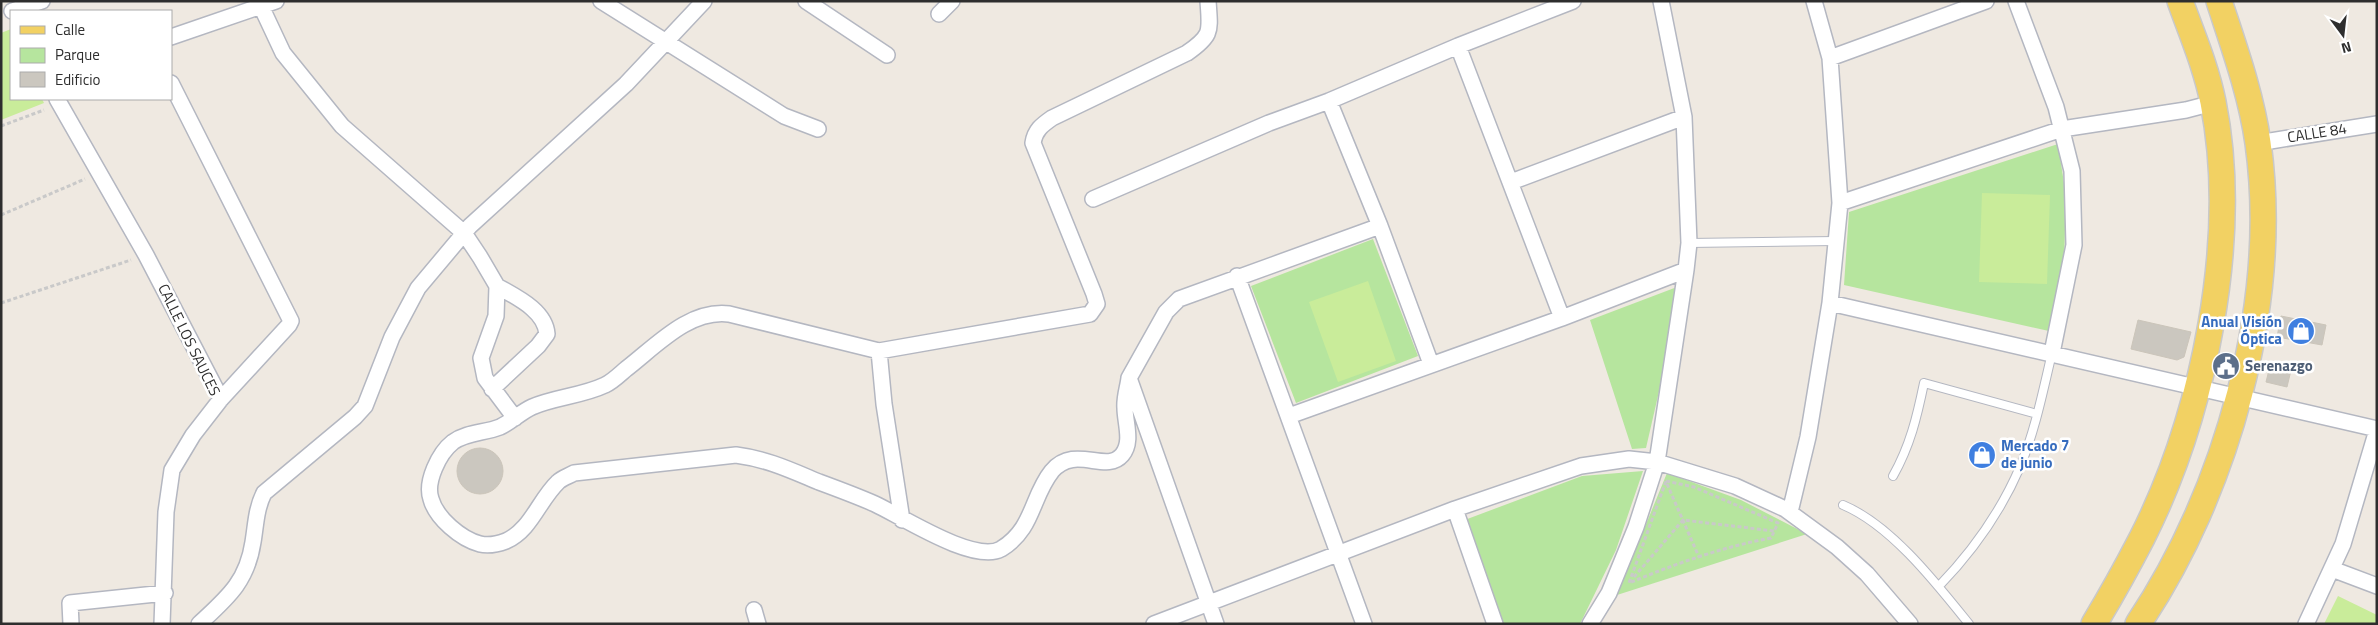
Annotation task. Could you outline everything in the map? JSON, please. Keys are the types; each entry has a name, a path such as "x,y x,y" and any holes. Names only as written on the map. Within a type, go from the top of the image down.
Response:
{"main road":[{"path":"2094,624 2142,537 2176,456 2197,387 2211,319 2221,248 2222,179 2213,103 2204,65 2180,1"},
{"path":"2138,624 2177,559 2217,470 2239,398 2252,337 2262,228 2258,143 2245,84 2219,1"}],"street":[{"path":"20,9 42,1"},
{"path":"172,37 276,1"},
{"path":"601,1 784,116 818,129"},
{"path":"199,624 237,588 247,569 253,544 257,507 264,494 325,443 365,406 392,337 418,288 464,233 626,84 704,1"},
{"path":"806,1 887,55"},
{"path":"939,14 952,1"},
{"path":"1208,1 1210,28 1205,41 1188,53 1052,118 1034,134 1033,143 1094,294 1097,304 1090,314 878,351 715,312 700,315 676,330 606,385 533,407 499,427 472,433 453,442 439,459 432,478 430,497 436,512 463,536 480,544 494,544 507,540 538,510 548,493 559,481 574,474 736,455 760,458 778,464 876,505 902,520 949,542 976,551 999,550 1018,536 1030,518 1047,478 1060,463 1079,458 1105,462 1120,457 1127,447 1125,406 1129,378 1166,312 1179,299 1237,276 1380,226"},
{"path":"1093,199 1458,46 1535,8 1574,1"},
{"path":"1590,624 1609,593 1622,580 1636,527 1657,462 1686,270 1689,243 1684,117 1661,1"},
{"path":"1790,512 1808,437 1830,303 1840,203 1830,58 1814,1"},
{"path":"1830,58 1986,1"},
{"path":"2016,1 2062,129 2072,171 2074,245 2052,353"},
{"path":"261,6 283,53 342,126 464,233 497,286 528,304 546,324 547,334 538,346 492,389"},
{"path":"1458,46 1562,318"},
{"path":"172,85 291,321 221,399"},
{"path":"1329,101 1380,226 1431,364"},
{"name":"CALLE LOS SAUCES","path":"58,102 146,255 221,399 193,435 172,470 166,512 165,593 162,624"},
{"path":"1840,203 2062,129 2186,110 2213,103"},
{"path":"1511,182 1684,117"},
{"name":"CALLE 84","path":"2258,143 2377,124"},
{"path":"1289,416 1562,318 1686,270"},
{"path":"1237,276 1364,624"},
{"path":"497,286 496,316 481,358 485,378 514,418"},
{"path":"1830,303 2052,353 2377,430 2343,544 2306,624"},
{"path":"878,351 884,404 902,520"},
{"path":"1129,378 1216,624"},
{"path":"1154,624 1455,509 1581,466 1629,459 1657,462 1735,486 1790,512 1837,547 1867,574 1910,624"},
{"path":"1455,509 1496,624"},
{"path":"2332,569 2377,586"},
{"path":"72,624 70,603 165,593"}],"lane":[{"path":"1689,243 1836,241"},
{"path":"1939,586 1963,561 1993,517 2020,467 2038,414 2052,353"},
{"path":"1893,476 1907,451 1916,424 1924,383 2038,414"},
{"path":"1843,505 1860,512 1882,529 1939,586 1969,624"}],"path":[{"path":"1,126 58,102"},
{"path":"1,215 100,173"},
{"path":"1,303 146,255"},
{"path":"1622,580 1666,481"},
{"path":"1622,580 1739,544 1771,538 1778,523 1694,487 1666,481"},
{"path":"1666,481 1699,556"},
{"path":"1622,580 1683,520"},
{"path":"1683,520 1774,531"}],"green space":[{"path":"10,29 10,100 42,100 44,103 1,120 1,33"},
{"path":"2058,144 2066,196 2064,264 2049,331 1844,285 1849,212"},
{"path":"1982,193 2050,195 2047,284 1979,282"},
{"path":"1373,239 1418,356 1296,403 1251,286"},
{"path":"1368,281 1396,361 1338,382 1309,302"},
{"path":"1677,287 1666,361 1646,448 1632,449 1590,320"},
{"path":"1643,471 1616,550 1580,624 1500,624 1462,521 1582,476"},
{"path":"1667,473 1741,500 1807,534 1617,595"},
{"path":"2338,596 2377,615 2377,624 2324,624"}],"building":[{"name":"Anual Visión Óptica","path":"2281,316 2326,325 2322,345 2277,337"},
{"path":"2138,320 2191,332 2184,357 2177,360 2131,349"},
{"name":"Serenazgo","path":"2223,361 2231,362 2229,372 2221,370"},
{"path":"2271,362 2292,366 2287,387 2266,382"},
{"path":"480,448 493,452 499,458 503,471 499,484 493,490 480,494 467,490 461,484 457,471 461,458 467,452"}],"place":[{"name":"Anual Visión Óptica","path":"2301,331"},
{"name":"Serenazgo","path":"2226,366"},
{"name":"Mercado 7 de junio","path":"1982,455"}]}
